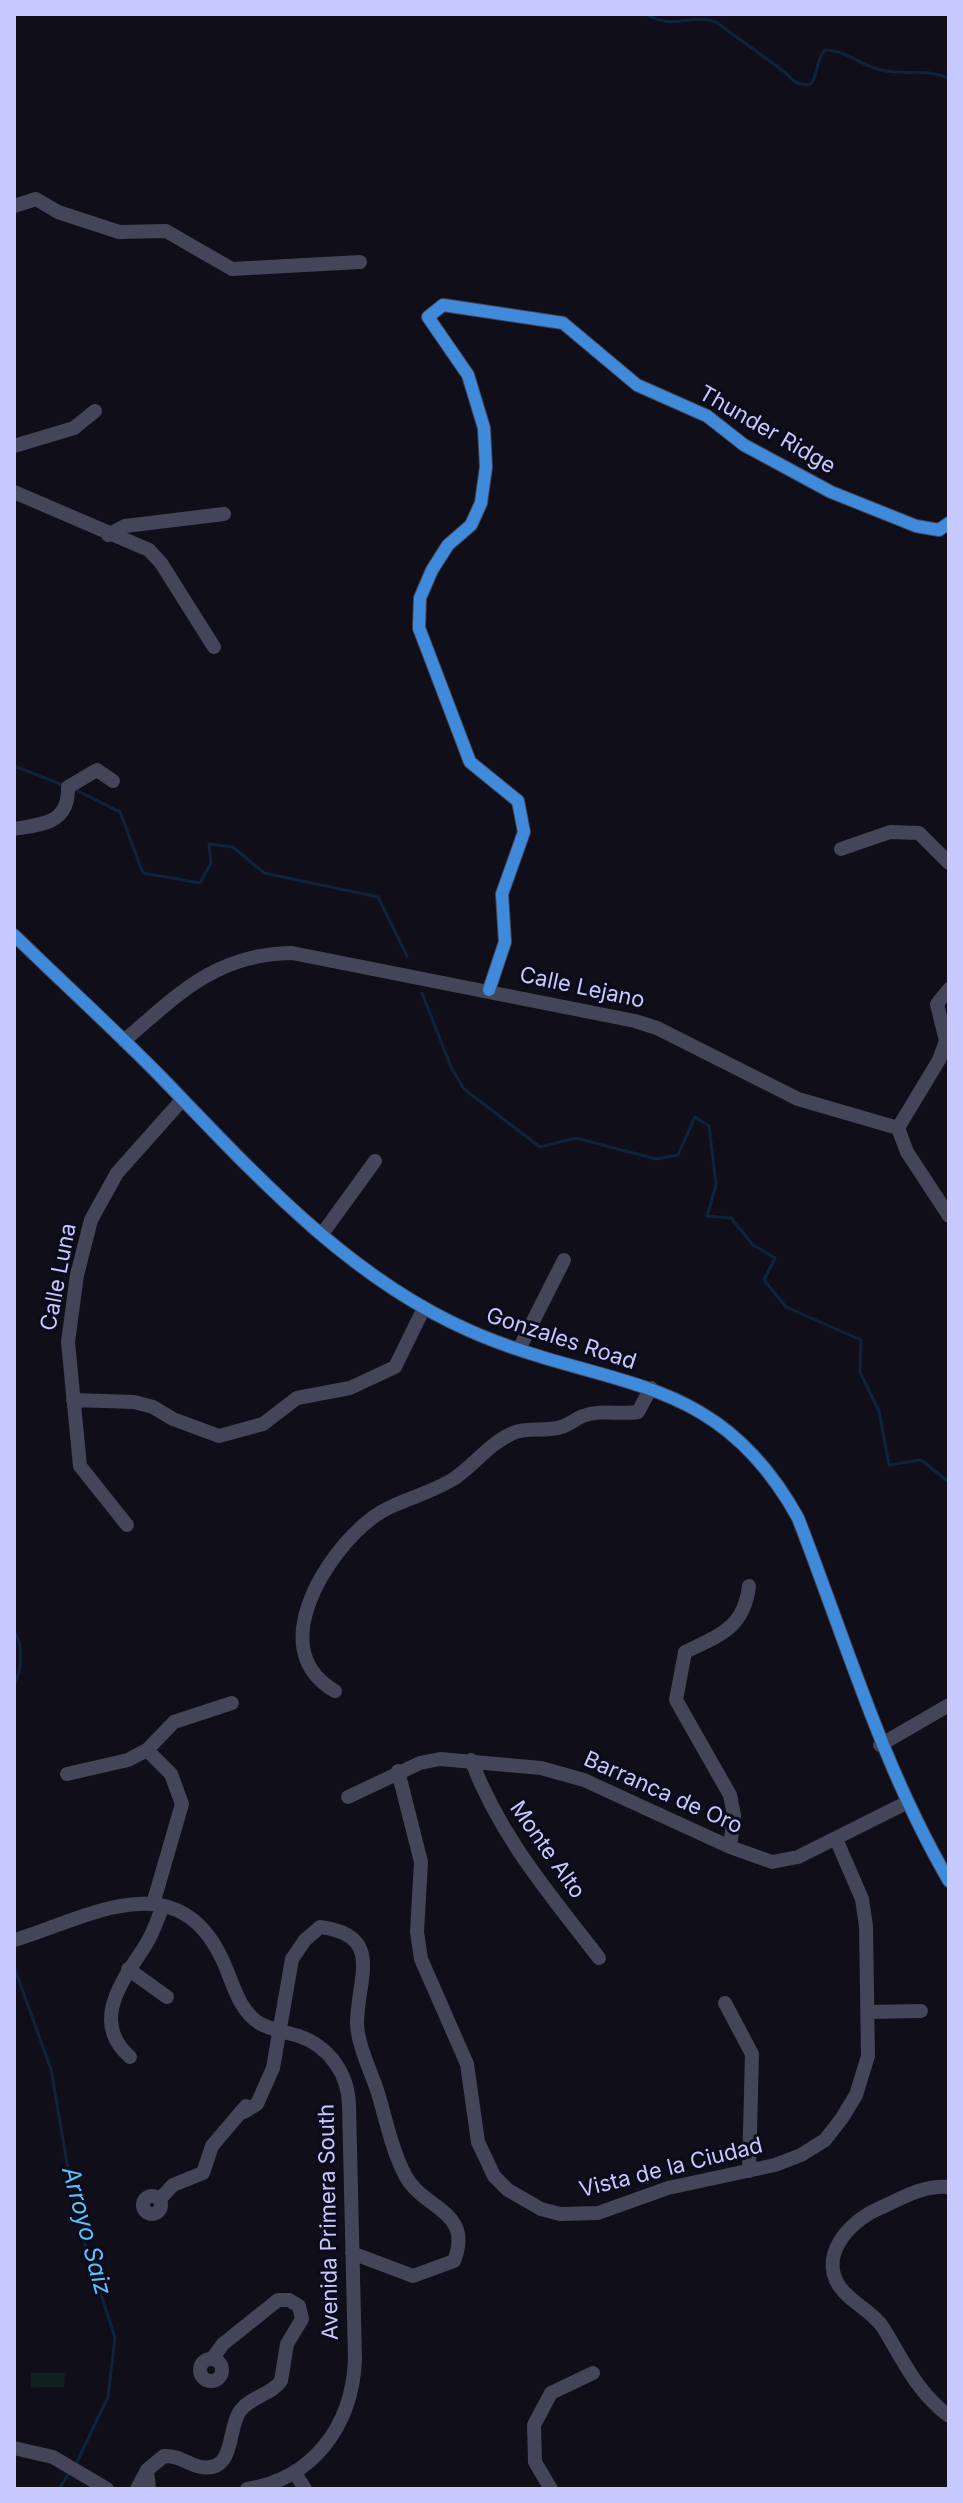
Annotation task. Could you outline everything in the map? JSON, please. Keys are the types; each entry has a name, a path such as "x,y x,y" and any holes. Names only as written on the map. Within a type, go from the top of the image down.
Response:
{"street":[{"path":"14,206 36,199 58,212 119,232 166,231 232,269 360,262"},
{"name":"Thunder Ridge","path":"489,990 505,942 502,894 524,832 518,801 470,762 419,628 420,598 448,545 471,525 481,503 486,467 484,428 468,375 428,317 443,305 563,323 637,385 707,416 744,445 831,492 916,526 939,530 949,523"},
{"path":"14,446 74,428 95,411"},
{"path":"14,492 108,535 149,550 161,563 214,647"},
{"path":"108,535 125,526 224,514"},
{"path":"14,829 43,826 62,816 68,802 68,787 81,776 97,770 113,781"},
{"path":"841,849 890,832 919,833 949,863"},
{"name":"Gonzales Road","path":"14,935 322,1234 385,1285 424,1308 519,1349 651,1388 688,1404 749,1450 784,1492 810,1549 880,1745 906,1803 949,1881"},
{"name":"Calle Lejano","path":"124,1041 198,977 267,953 305,955 489,990 657,1028 798,1099 898,1128"},
{"path":"949,989 937,1004 946,1041 939,1060 898,1128 907,1152 949,1216"},
{"name":"Calle Luna","path":"127,1525 80,1466 68,1342 77,1275 91,1220 117,1173 182,1100"},
{"path":"322,1234 375,1161"},
{"path":"519,1349 564,1260"},
{"path":"73,1400 134,1402 153,1407 173,1419 219,1436 263,1424 297,1398 350,1388 395,1367 424,1308"},
{"path":"335,1691 313,1669 302,1641 314,1587 323,1571 360,1529 375,1516 432,1492 457,1476 494,1444 515,1432 561,1428 583,1416 605,1412 638,1412 651,1388"},
{"path":"730,1847 734,1815 730,1795 676,1700 685,1652 736,1624 747,1606 749,1586"},
{"path":"67,1774 117,1764 147,1750 174,1722 232,1703"},
{"path":"880,1745 949,1705"},
{"path":"130,2057 116,2038 113,2006 117,1986 147,1942 182,1804 171,1774 147,1750"},
{"name":"Barranca de Oro","path":"348,1797 398,1771 440,1759 471,1760 571,1775 761,1860 785,1861 906,1803"},
{"name":"Monte Alto","path":"471,1760 489,1806 510,1839 599,1958"},
{"name":"Vista de la Ciudad","path":"398,1771 421,1862 417,1932 421,1959 467,2064 478,2142 494,2176 524,2201 541,2209 579,2215 622,2206 668,2188 749,2171 801,2155 825,2140 842,2118 864,2076 868,2012 865,1912 836,1839"},
{"path":"16,1939 110,1906 158,1905"},
{"name":"Avenida Primera South","path":"158,1905 189,1919 204,1932 220,1955 248,2013 259,2023 307,2039 326,2051 341,2070 347,2086 355,2360 349,2400 325,2446 295,2473 267,2485 247,2489"},
{"path":"160,2199 173,2185 203,2173 212,2146 244,2112 250,2097 262,2090 273,2068 292,1959 305,1940 320,1927 339,1929 356,1941 364,1955 357,2025 399,2164 412,2186 454,2220 461,2244 454,2261 413,2276 352,2253"},
{"path":"128,1969 167,1997"},
{"path":"725,2003 752,2054 749,2171"},
{"path":"868,2012 921,2011"},
{"path":"949,2187 930,2186 861,2216 838,2242 831,2267 842,2290 882,2325 927,2399 949,2416"},
{"path":"137,2489 147,2470 164,2456 178,2457 203,2467 217,2464 225,2458 241,2410 281,2381 287,2344 302,2319 299,2306 289,2300 278,2300 223,2344 212,2359"},
{"path":"551,2489 535,2462 534,2425 551,2393 593,2373"},
{"path":"14,2448 61,2461 107,2489"},
{"path":"147,2470 149,2489"},
{"path":"295,2473 305,2489"}],"shaded area":[{"path":"31,2373 65,2373 64,2387 31,2388"}],"waterway":[{"path":"646,14 674,22 698,19 716,22 800,84 811,84 825,50 841,53 877,69 926,73 949,79"},
{"path":"14,766 63,785"},
{"path":"74,789 120,812 143,873 200,883 211,863 209,844 233,847 264,873 378,897 407,956"},
{"path":"422,993 451,1067 464,1089 540,1147 576,1138 656,1159 678,1155 695,1117 709,1126 716,1185 707,1216 731,1218 753,1245 775,1258 764,1280 786,1307 861,1340 860,1372 879,1411 889,1465 921,1460 949,1482"},
{"name":"Arroyo Saiz","path":"14,1632 21,1658 14,1684"},
{"name":"Arroyo Saiz","path":"14,1967 51,2069 76,2216 115,2338 108,2397 76,2464"},
{"name":"Arroyo Saiz","path":"59,2489 69,2473"}],"cycle path":[{"path":"489,990 505,942 502,894 524,832 518,801 470,762 419,628 420,598 432,570 448,545 471,525 481,503 486,467 484,428 468,375 428,317 443,305 563,323 637,385 707,416 744,445 831,492 916,526 939,530 949,523"},
{"path":"14,935 303,1219 382,1281 424,1308 468,1330 518,1349 653,1390 693,1408 731,1434 766,1469 798,1518 884,1748 949,1881"}]}
